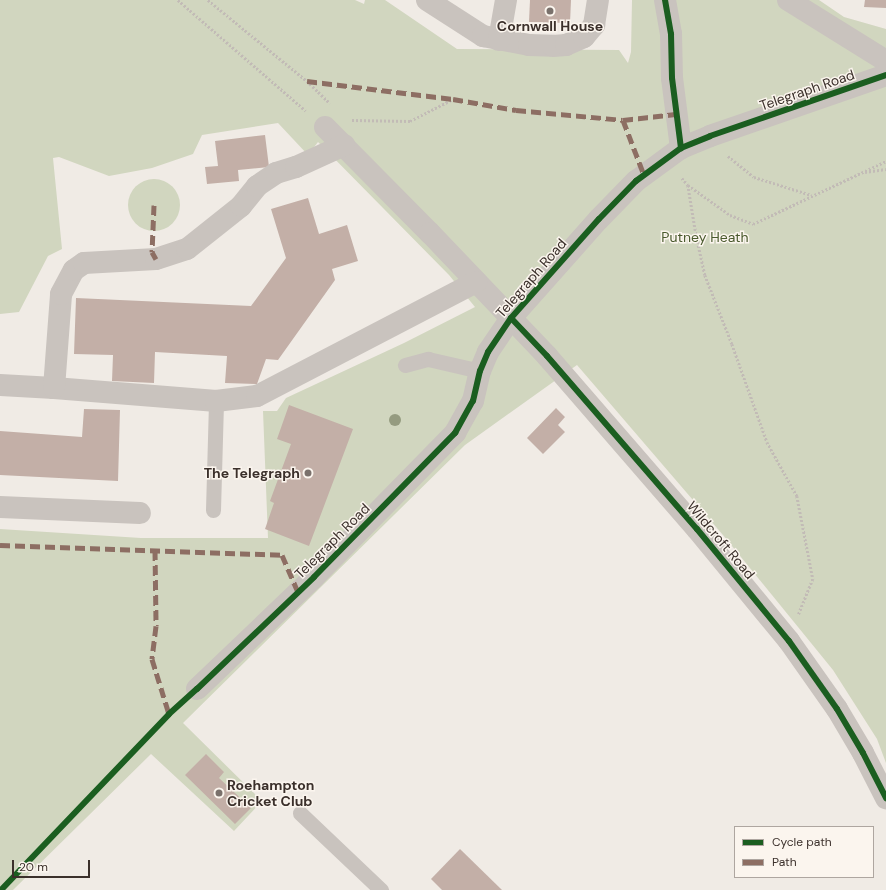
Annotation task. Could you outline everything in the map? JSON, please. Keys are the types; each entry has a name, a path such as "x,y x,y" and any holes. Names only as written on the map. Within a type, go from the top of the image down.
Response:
{"street":[{"path":"427,0 483,36 499,40 553,46 566,45 584,37 594,25 598,0"},
{"path":"499,40 506,0"},
{"path":"666,0 671,34 674,153"},
{"path":"788,0 886,61"},
{"name":"Telegraph Road","path":"198,689 314,577 454,433 473,401 480,371 488,352 511,318 599,219 636,181 674,153 710,136 886,75"},
{"name":"Wildcroft Road","path":"330,118 344,146 547,356 697,529 789,641 837,709 863,753 886,798"},
{"path":"54,388 61,294 74,270 84,263 156,259 187,249 241,206 257,186 276,173 301,165 344,146"},
{"path":"0,385 216,401 257,396 476,282"},
{"path":"0,507 140,513"}],"lane":[{"path":"405,365 428,359 480,371"},
{"path":"213,510 216,401"},
{"path":"300,813 381,890"}],"path":[{"path":"178,0 330,118"},
{"path":"208,0 307,81 330,118"},
{"path":"353,125 347,120 410,121 452,99"},
{"path":"710,136 716,146 754,177 812,195"},
{"path":"674,153 688,186 705,275 732,344 767,442 798,496 813,579 789,641"},
{"path":"688,186 730,216 753,224 886,161"},
{"path":"860,173 886,168"}],"green space":[{"name":"Putney Heath","path":"0,0 355,0 364,4 365,0 385,0 457,49 619,50 628,63 631,52 632,0 819,0 844,17 886,29 886,763 877,739 833,670 723,535 577,365 465,445 183,723 262,801 234,831 151,754 13,890 0,890 0,529 141,538 268,538 263,411 277,411 286,398 404,343 475,307 449,275 318,142 308,155 278,123 202,135 193,154 152,168 109,176 59,157 53,158 62,249 48,256 19,312 0,314"},
{"path":"149,179 159,179 169,183 176,190 180,200 180,210 176,220 169,227 159,231 149,231 139,227 132,220 128,210 128,200 132,190 139,183"}],"building":[{"name":"Cornwall House","path":"530,0 571,0 570,23 529,22"},
{"path":"865,0 886,0 886,8 864,7"},
{"path":"265,135 269,167 238,170 239,181 207,184 205,167 218,166 215,141"},
{"path":"308,198 319,234 347,225 358,261 332,269 335,280 278,360 266,359 257,384 225,383 227,356 155,352 154,383 112,381 113,355 74,354 76,298 251,306 286,258 271,209"},
{"name":"The Telegraph","path":"289,405 353,429 309,546 265,529 274,503 270,501 291,444 277,439"},
{"path":"556,408 565,417 558,425 565,432 543,454 527,438"},
{"path":"84,409 120,410 118,481 0,475 0,431 82,437"},
{"name":"Roehampton Cricket Club","path":"206,754 224,772 219,778 251,808 235,824 185,775"},
{"path":"460,849 502,890 442,890 431,879"}],"marked path":[{"path":"307,81 453,99 516,110 623,120 676,114"},
{"path":"623,120 644,175"},
{"path":"154,205 152,252 156,259"},
{"path":"0,545 282,555 298,592"},
{"path":"155,550 156,626 152,659 169,714"}],"cycle path":[{"path":"665,0 671,34 672,78 681,148"},
{"path":"1,890 169,714 314,577 455,433 473,401 480,371 488,352 511,318 599,219 636,181 681,148 710,136 886,75"},
{"path":"511,318 547,356 697,529 789,641 837,709 863,753 886,798"}],"place":[{"name":"Cornwall House","path":"550,11"},
{"name":"The Telegraph","path":"308,473"},
{"name":"Roehampton Cricket Club","path":"219,793"}]}
